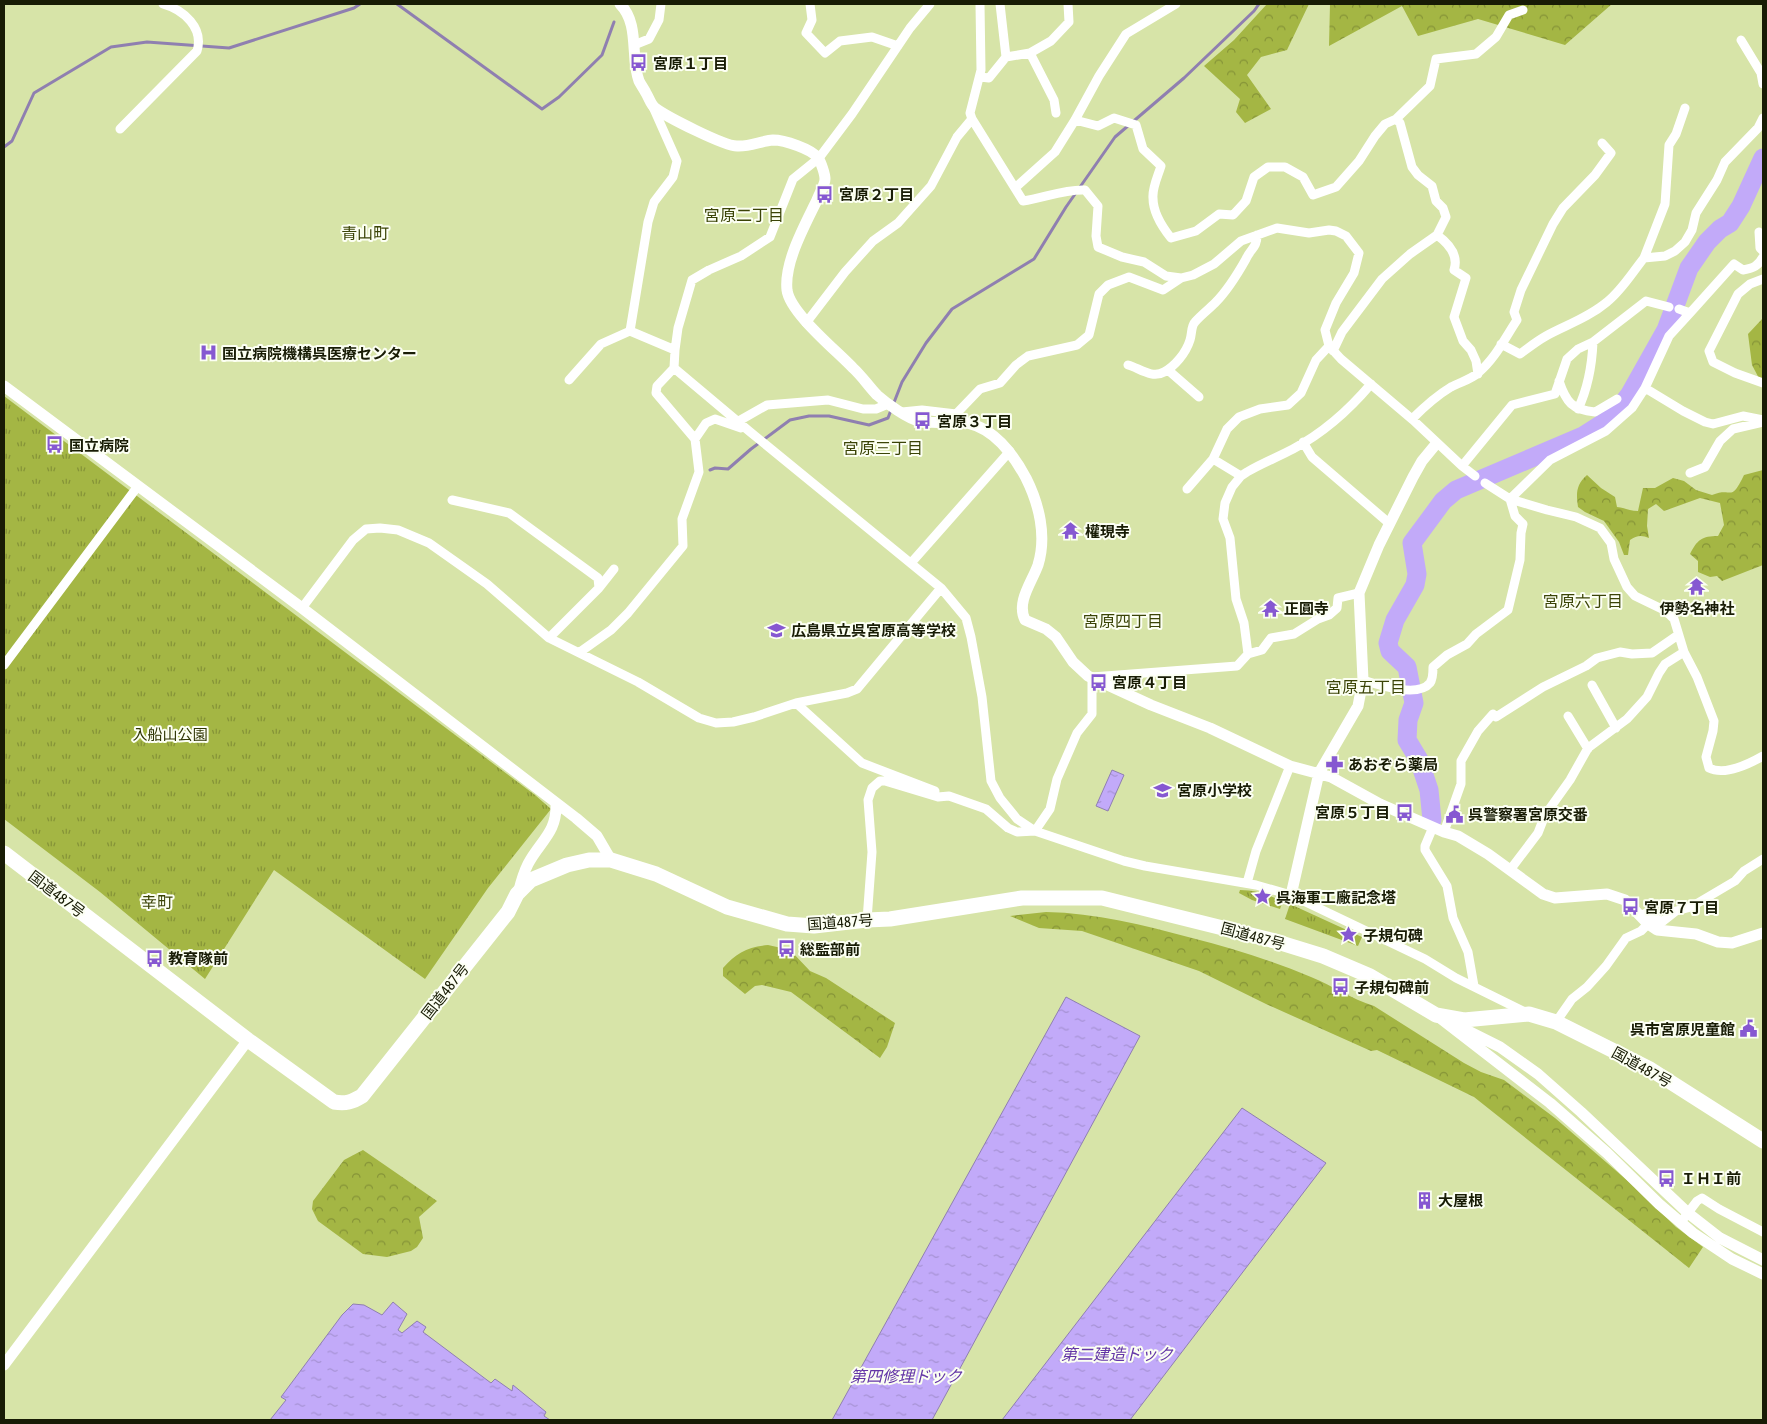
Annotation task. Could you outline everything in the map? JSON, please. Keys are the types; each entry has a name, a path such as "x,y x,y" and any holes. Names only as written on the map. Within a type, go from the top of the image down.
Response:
{"highway":[{"name":"国道487号","path":"4,853 248,1040 334,1102 351,1102 362,1096 508,912 517,894 531,880 566,865 588,860 611,860 656,874 726,907 787,924 814,926 890,919 1022,898 1102,898 1271,940 1323,956 1370,976 1436,1015 1464,1020 1529,1014 1556,1022 1650,1069 1763,1141"}],"street":[{"path":"120,129 198,45 198,31 187,16 163,4"},
{"path":"620,4 624,8 632,26 639,80 678,161 673,177 654,202 648,222 630,331"},
{"path":"634,46 649,39 659,20 661,4"},
{"path":"810,4 812,20 806,34 825,52 840,41 872,37 898,46"},
{"path":"580,652 611,630 628,613 683,546 682,520 699,472 695,439 656,393 657,386 674,368 678,328 692,280 709,270 741,256 770,237 793,179 819,158 930,4"},
{"path":"980,4 981,70 970,113 1023,201 1071,190 1084,190 1098,206 1096,236 1098,246 1122,257 1144,262 1166,276 1181,278"},
{"path":"1000,4 1006,57"},
{"path":"980,77 990,78 1006,57 1030,53 1051,41 1069,22 1068,4"},
{"path":"1015,188 1055,152 1126,34 1176,4"},
{"path":"1075,120 1098,126 1114,118 1136,125 1143,148 1161,166 1153,198 1161,226 1172,238 1196,231 1219,214 1233,215 1246,201 1254,177 1268,167 1285,167 1303,177 1313,196 1336,187 1359,161 1374,136 1385,124 1396,118 1430,86 1436,59 1476,54 1496,37 1509,15 1523,10"},
{"path":"1740,40 1761,73 1763,84"},
{"path":"1030,53 1054,100 1056,112"},
{"path":"653,107 723,143 738,146 774,140 808,150 819,158 825,180 790,263 787,291 794,305 806,323 832,346 877,395 888,404 920,422 963,422 981,428 993,435 1010,451 1026,479 1038,508 1042,527 1038,563 1025,596 1021,610 1022,614 1025,620 1046,629 1056,636 1080,670 1092,678 1151,705 1210,728 1290,766 1331,777 1380,804 1444,832 1458,836 1472,843 1543,894 1554,898 1608,894 1625,900 1644,920 1657,930 1696,934 1718,942 1732,943 1763,933"},
{"path":"1502,344 1520,354 1545,337 1589,316 1608,302 1623,287 1644,258 1665,204 1669,145 1676,134 1684,108"},
{"path":"1187,488 1214,459 1227,428 1239,417 1260,409 1288,405 1301,393 1316,360 1331,348 1382,279 1410,254 1437,235 1446,217 1443,208 1436,201 1432,186 1418,175 1412,167 1400,124 1396,118"},
{"path":"1644,258 1665,256 1675,251 1685,242 1692,230 1696,214 1717,180 1725,162 1758,128 1763,118"},
{"path":"806,323 845,272 873,241 898,223 931,186 958,137 972,119"},
{"path":"1412,419 1429,401 1453,386 1478,374 1502,344 1517,320 1514,312 1521,290 1553,224 1563,208 1595,176 1611,153 1602,143"},
{"path":"902,412 922,410 956,414 980,389 1000,383 1016,365 1028,356 1077,345 1088,335 1099,294 1108,286 1129,277 1163,290 1181,278 1193,275 1214,264 1241,241 1257,235 1277,228 1309,233 1329,230 1346,236 1358,252 1354,273 1336,303 1325,330 1331,348 1412,419 1436,444 1475,476"},
{"path":"1759,232 1760,248 1763,251"},
{"path":"1128,365 1137,367 1148,374 1162,374 1168,370 1182,355 1190,341 1194,323 1216,302 1242,268 1246,258 1257,244 1257,235"},
{"path":"1437,235 1448,243 1453,252 1456,264 1454,270 1466,278 1454,317 1463,341 1471,350 1476,361 1478,374"},
{"path":"1510,499 1550,460 1606,431 1632,408 1645,388 1669,336 1719,282 1730,267 1734,264 1743,270 1752,268 1759,265 1763,257"},
{"path":"1763,279 1750,284 1738,294 1709,351 1713,362 1735,373 1763,383"},
{"path":"1462,466 1512,405 1555,394 1567,359 1578,349 1593,342 1646,301 1668,307"},
{"path":"1679,309 1690,313"},
{"path":"570,380 600,344 630,331 675,350"},
{"path":"1578,409 1583,400 1591,367 1593,342"},
{"path":"674,368 737,422 941,588 966,618 982,697 991,781 1000,798 1017,819 1035,831 1086,849 1145,866 1247,884 1291,895 1425,959 1456,978 1529,1014"},
{"path":"1168,370 1199,397"},
{"path":"1559,381 1563,393 1570,403 1578,409 1595,412 1617,399"},
{"path":"1248,654 1244,623 1236,599 1230,538 1223,519 1225,503 1232,487 1241,476 1262,463 1293,449 1334,420 1353,405 1371,384"},
{"path":"4,386 302,608 597,836 611,860"},
{"path":"1645,388 1705,422 1713,424 1743,416 1763,421"},
{"path":"737,422 768,405 828,400 863,409 876,409 888,404"},
{"path":"695,439 706,423 715,419 749,431"},
{"path":"1690,473 1705,467 1720,440 1733,429 1763,421"},
{"path":"1303,442 1312,457 1390,524"},
{"path":"1291,895 1319,773 1358,706 1363,680 1359,593 1390,524 1422,462 1436,444"},
{"path":"910,562 1010,451"},
{"path":"1214,459 1241,476"},
{"path":"1485,483 1510,499 1576,517 1600,528 1611,543 1617,566 1627,587 1635,596 1666,611 1674,619 1684,652 1697,678 1714,721 1706,757 1709,768 1713,771 1720,771 1742,766 1763,756"},
{"path":"4,665 138,486"},
{"path":"1363,680 1394,690 1424,687 1430,683 1433,667 1447,655 1467,644 1476,634 1508,610 1520,560 1523,524 1516,516 1510,499"},
{"path":"452,500 510,513 598,578 599,588"},
{"path":"302,608 353,540 366,529 398,530 429,543 488,584 550,638 638,682 699,718 716,723 733,722 754,717 796,703 847,693 857,689 941,588"},
{"path":"550,638 599,588 614,569"},
{"path":"1092,678 1236,666 1248,654 1262,650 1271,638 1294,634 1318,619 1329,615 1337,608 1338,598 1359,593"},
{"path":"1444,832 1461,784 1461,761 1478,731 1495,716 1543,687 1586,666 1597,658 1620,652 1632,654 1652,653 1678,635"},
{"path":"1510,870 1538,833 1545,815 1570,780 1588,749 1627,719 1647,697 1658,673 1665,664 1684,652"},
{"path":"1035,831 1050,809 1057,779 1077,732 1092,714 1092,678"},
{"path":"1592,685 1616,728"},
{"path":"796,703 862,763 986,809 1008,828 1017,832 1035,831"},
{"path":"1568,716 1588,749"},
{"path":"1247,884 1256,851 1290,766"},
{"path":"867,920 872,852 868,800 872,788 880,781 885,781 938,797 949,796"},
{"path":"517,894 528,864 553,829 557,815 556,804"},
{"path":"1433,827 1425,850 1447,886 1453,918 1468,952 1474,986"},
{"path":"1556,1022 1572,999 1588,987 1606,966 1626,938 1641,931 1646,913 1662,922 1676,911 1691,907 1735,881 1744,871 1763,859"},
{"path":"1436,1015 1500,1047 1538,1074 1688,1212 1720,1238 1763,1260"},
{"path":"1436,1015 1550,1103 1681,1222 1732,1259 1763,1274"},
{"path":"4,1365 248,1040"},
{"path":"1681,1222 1697,1201 1702,1198 1763,1232"}],"green space":[{"path":"1267,4 1309,4 1287,50 1261,57 1247,75 1271,109 1245,123 1236,112 1240,99 1204,66 1234,40"},
{"path":"1330,4 1612,4 1565,45 1478,19 1418,36 1402,6 1329,46"},
{"path":"1763,318 1763,386 1752,365 1748,334"},
{"name":"入船山公園","path":"4,396 535,795 551,809 488,888 425,979 274,870 205,979 100,892 4,819"},
{"path":"1763,470 1763,565 1722,581 1717,576 1710,577 1698,572 1698,561 1690,554 1695,545 1704,538 1718,536 1724,525 1720,503 1700,498 1664,511 1656,504 1648,509 1647,526 1649,538 1640,536 1630,540 1628,555 1624,555 1619,542 1604,521 1578,507 1578,489 1587,475 1601,488 1615,497 1617,507 1638,511 1643,488 1655,488 1673,478 1684,481 1696,490 1712,495 1733,492 1744,475"},
{"path":"1240,890 1257,892 1283,901 1280,909 1252,900 1239,893"},
{"path":"1290,904 1362,937 1358,946 1285,919"},
{"path":"1046,912 1119,920 1222,946 1297,971 1374,1006 1464,1063 1481,1072 1504,1080 1555,1118 1636,1188 1676,1227 1703,1247 1689,1268 1474,1097 1377,1050 1371,1051 1266,1004 1199,971 1082,931 1039,928 1010,916"},
{"path":"768,945 786,949 793,953 810,971 826,978 895,1023 887,1047 880,1058 791,992 762,985 755,986 745,994 723,976 723,968 737,955 754,947"},
{"path":"363,1150 437,1201 419,1217 423,1238 417,1247 411,1251 387,1257 363,1254 318,1221 312,1209 313,1201 344,1160"}],"water":[{"path":"1112,770 1124,775 1108,811 1096,806"},
{"name":"第四修理ドック","path":"1066,997 1140,1036 932,1420 832,1420"},
{"name":"第二建造ドック","path":"1242,1108 1326,1163 1130,1420 1002,1420"},
{"path":"393,1302 407,1314 398,1330 402,1333 417,1321 426,1327 423,1332 491,1383 495,1379 512,1391 513,1385 546,1412 544,1416 550,1420 270,1420 286,1400 281,1397 342,1315 353,1304 364,1305 382,1315"}],"waterway":[{"path":"4,147 12,141 34,93 111,47 147,42 229,48 354,8 360,4"},
{"path":"397,4 542,109 559,97 602,55 614,22"},
{"path":"893,405 902,382 926,343 952,309 1034,259 1066,207 1115,137 1184,78 1259,4"},
{"path":"1432,820 1429,790 1419,760 1407,740 1408,720 1414,703 1407,667 1390,651 1388,643 1395,620 1415,585 1417,574 1412,543 1443,501 1456,490 1583,436 1605,422 1617,411 1630,394 1666,330 1689,268 1707,242 1720,229 1730,223 1741,206 1763,158"},
{"path":"710,470 715,468 728,469 790,420 809,416 829,416 869,425 888,418 891,410"}],"place":[{"name":"宮原１丁目","path":"639,63"},
{"name":"宮原２丁目","path":"825,194"},
{"name":"国立病院機構呉医療センター","path":"208,353"},
{"name":"宮原３丁目","path":"923,421"},
{"name":"国立病院","path":"55,445"},
{"name":"權現寺","path":"1071,531"},
{"name":"伊勢名神社","path":"1697,587"},
{"name":"正圓寺","path":"1270,608"},
{"name":"広島県立呉宮原高等学校","path":"777,630"},
{"name":"宮原４丁目","path":"1098,682"},
{"name":"あおぞら薬局","path":"1334,764"},
{"name":"宮原小学校","path":"1163,790"},
{"name":"宮原５丁目","path":"1404,812"},
{"name":"呉警察署宮原交番","path":"1454,814"},
{"name":"呉海軍工廠記念塔","path":"1262,897"},
{"name":"宮原７丁目","path":"1630,907"},
{"name":"子規句碑","path":"1349,935"},
{"name":"総監部前","path":"786,949"},
{"name":"教育隊前","path":"154,958"},
{"name":"子規句碑前","path":"1340,987"},
{"name":"呉市宮原児童館","path":"1749,1029"},
{"name":"ＩＨＩ前","path":"1667,1178"},
{"name":"大屋根","path":"1424,1200"}],"district":[{"name":"宮原二丁目","path":"744,215"},
{"name":"青山町","path":"365,233"},
{"name":"宮原三丁目","path":"883,448"},
{"name":"宮原六丁目","path":"1583,601"},
{"name":"宮原四丁目","path":"1123,621"},
{"name":"宮原五丁目","path":"1366,687"},
{"name":"幸町","path":"157,902"}]}
